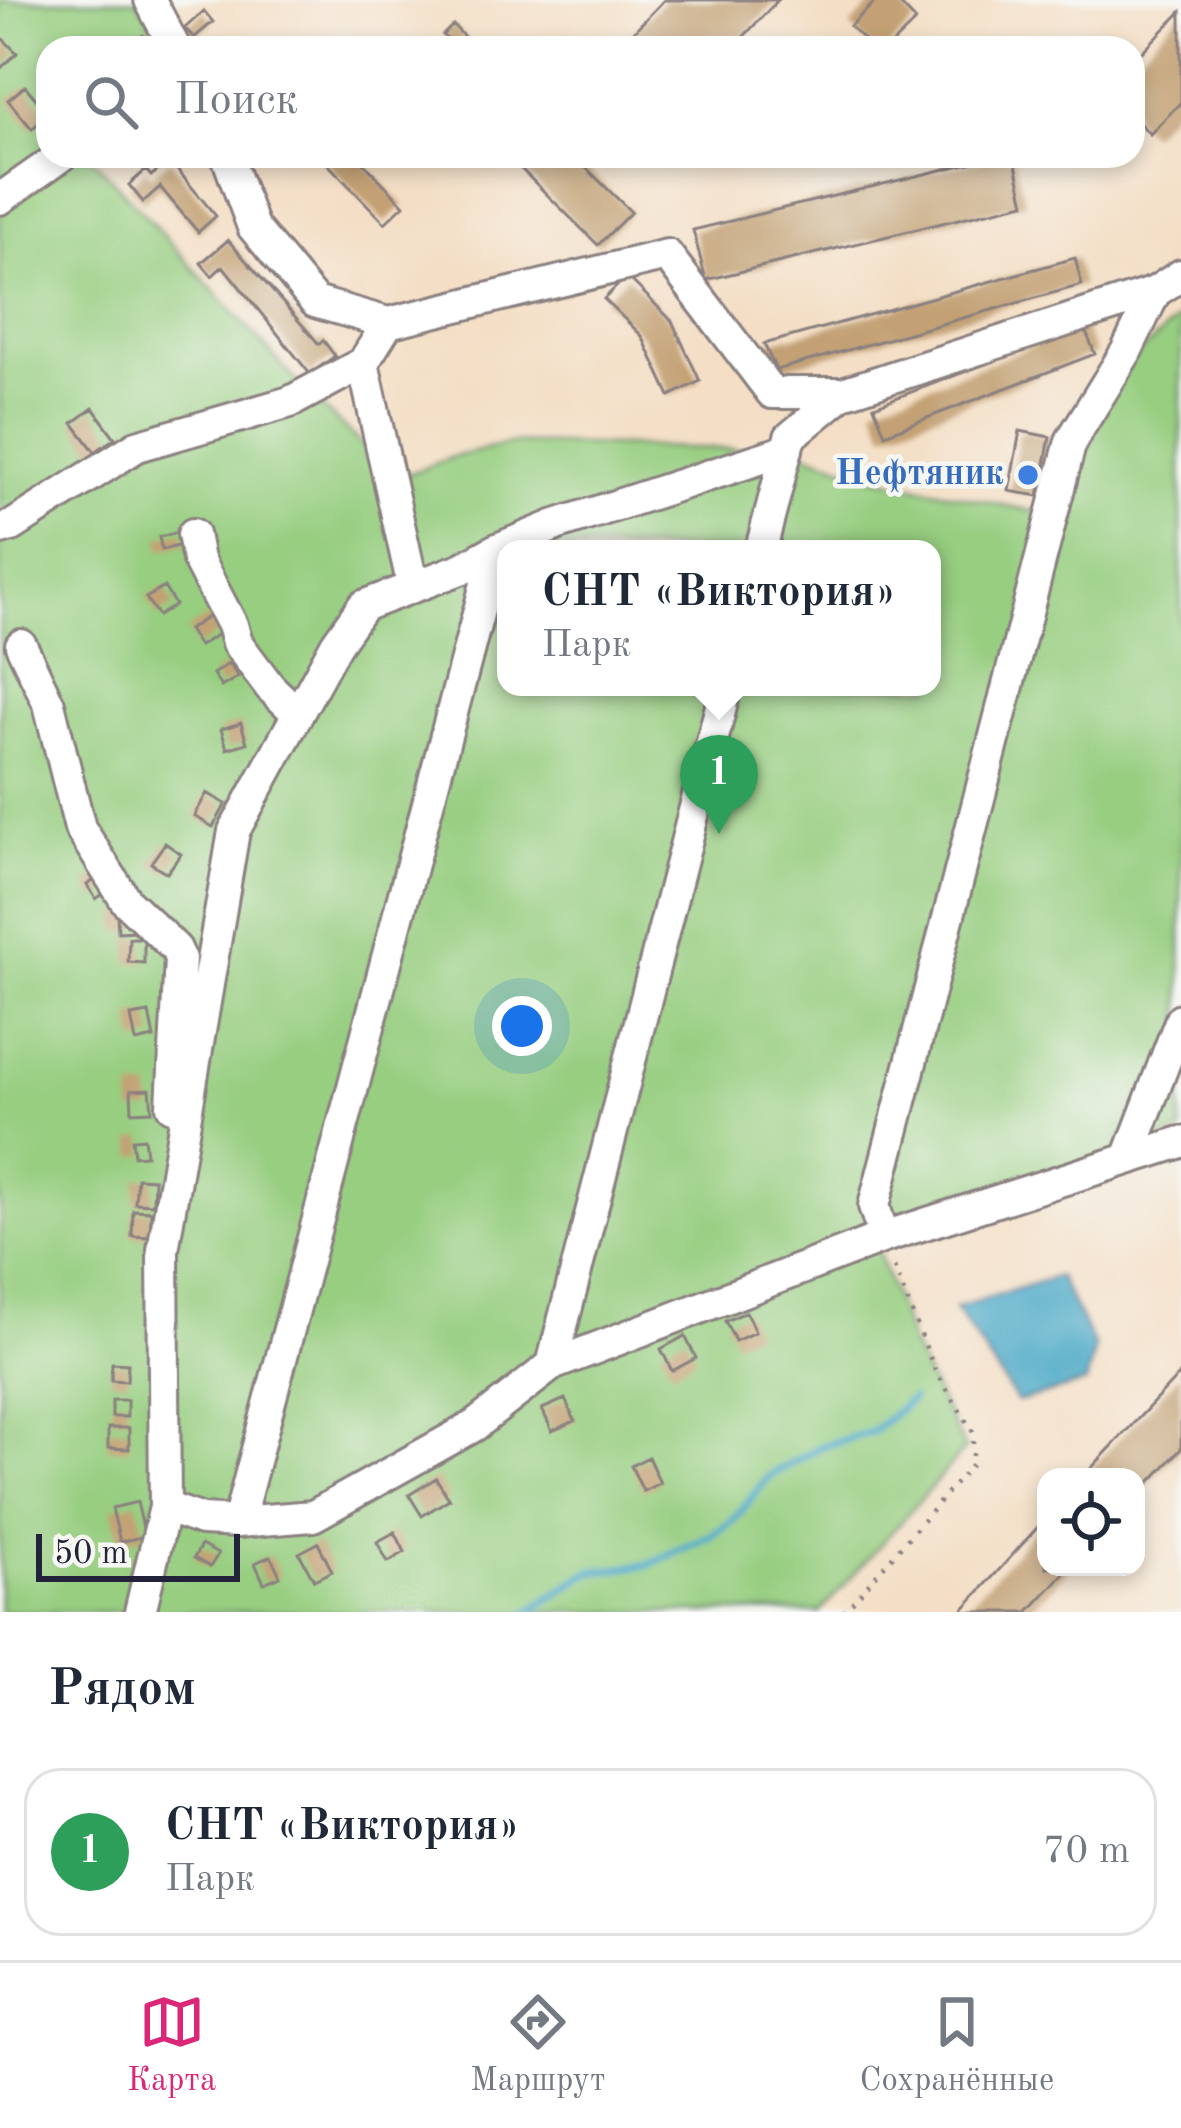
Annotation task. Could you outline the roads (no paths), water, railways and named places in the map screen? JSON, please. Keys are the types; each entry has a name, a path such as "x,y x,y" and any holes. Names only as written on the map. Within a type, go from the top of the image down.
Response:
{"lane":[{"path":"150,0 169,36"},
{"path":"0,200 44,168"},
{"path":"231,168 254,227 316,302 388,323 667,255 772,392 842,393 1168,283"},
{"path":"884,1237 874,1206 1071,441 1168,283"},
{"path":"0,529 12,526 137,446 290,402 364,363 388,323"},
{"path":"364,363 413,587"},
{"path":"763,540 790,437 842,393"},
{"path":"519,540 787,451"},
{"path":"193,534 198,560 237,643 270,687 298,714"},
{"path":"163,1250 234,831 336,644 363,606 463,568 495,550"},
{"path":"238,1522 495,550"},
{"path":"21,645 37,686 50,704 80,828 118,891 176,949 180,959 163,1250 165,1507 140,1612"},
{"path":"552,1366 724,696"},
{"path":"1128,1158 1181,1019"},
{"path":"165,1507 202,1520 313,1516 474,1426 552,1366 884,1237 1181,1142"}],"water":[{"path":"1058,1276 1095,1347 1086,1383 1017,1402 955,1308"}],"waterway":[{"path":"529,1612 589,1572 647,1565 712,1535 732,1522 769,1476 822,1446 872,1432 911,1399"}],"place":[{"name":"Нефтяник","path":"1028,475"},
{"name":"СНТ «Виктория»","path":"719,834"}]}
